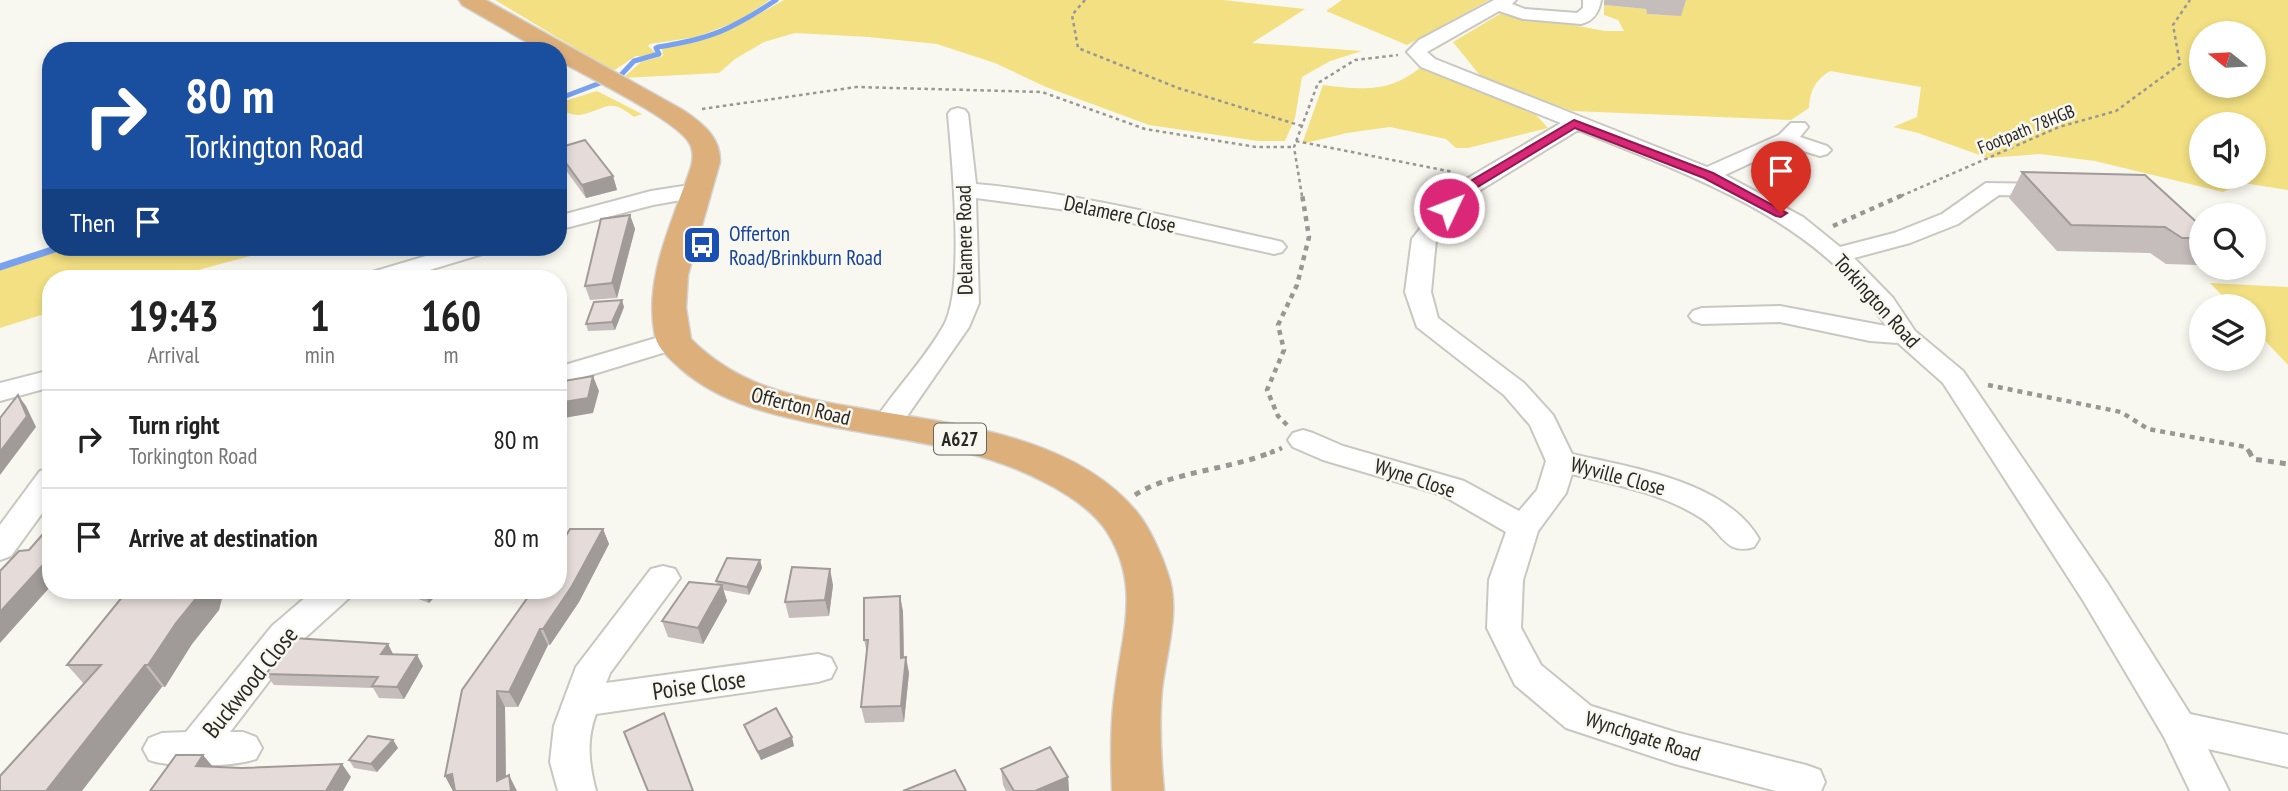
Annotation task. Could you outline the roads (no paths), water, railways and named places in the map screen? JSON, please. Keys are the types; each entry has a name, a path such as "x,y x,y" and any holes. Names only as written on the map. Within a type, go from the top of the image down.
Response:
{"main road":[{"path":"470,0 544,42"},
{"path":"567,55 674,116 691,128 706,147 706,167 671,273 669,315 673,341"},
{"name":"Offerton Road","path":"673,341 704,369 738,390 834,417 1010,451 1055,467 1091,490 1114,509 1133,532 1148,577 1149,621 1137,705 1138,791"}],"street":[{"path":"1502,3 1523,14 1581,19 1591,10 1592,0"},
{"name":"Torkington Road","path":"1502,3 1425,44 1416,52 1428,63 1708,176 1766,204 1812,235 1858,273 1884,303 1905,336 1953,377 2096,593 2178,727 2210,791"},
{"name":"Delamere Road","path":"886,425 957,327 965,303 965,190 958,114"},
{"path":"1561,461 1543,422 1514,390 1426,321 1418,292 1424,239 1461,192 1574,124"},
{"path":"1708,176 1792,133 1820,150"},
{"path":"1837,255 1902,237 1950,219 1994,188 2071,189"},
{"name":"Delamere Close","path":"965,190 1064,202 1274,247"},
{"path":"567,221 651,198 696,191"},
{"path":"405,270 451,256"},
{"path":"1702,316 1780,314 1870,334 1905,336"},
{"path":"567,374 673,341"},
{"path":"0,392 42,380"},
{"name":"Wyne Close","path":"1303,440 1333,453 1453,488 1523,528"},
{"name":"Wynchgate Road","path":"1561,461 1551,493 1523,528 1506,580 1504,628 1528,675 1580,717 1675,748 1806,782"},
{"name":"Wyville Close","path":"1561,461 1662,486 1714,511 1743,539"},
{"path":"0,548 42,490"},
{"path":"577,791 569,762 573,726 594,667 663,578"},
{"name":"Buckwood Close","path":"243,748 179,748 284,636 326,599"},
{"name":"Poise Close","path":"581,701 818,668"},
{"path":"2178,727 2288,751"}],"waterway":[{"path":"567,96 621,75 634,61 659,54 656,48 658,47 720,31 776,0"},
{"path":"0,267 42,253"}],"place":[{"name":"Offerton Road/Brinkburn Road","path":"702,245"}]}
